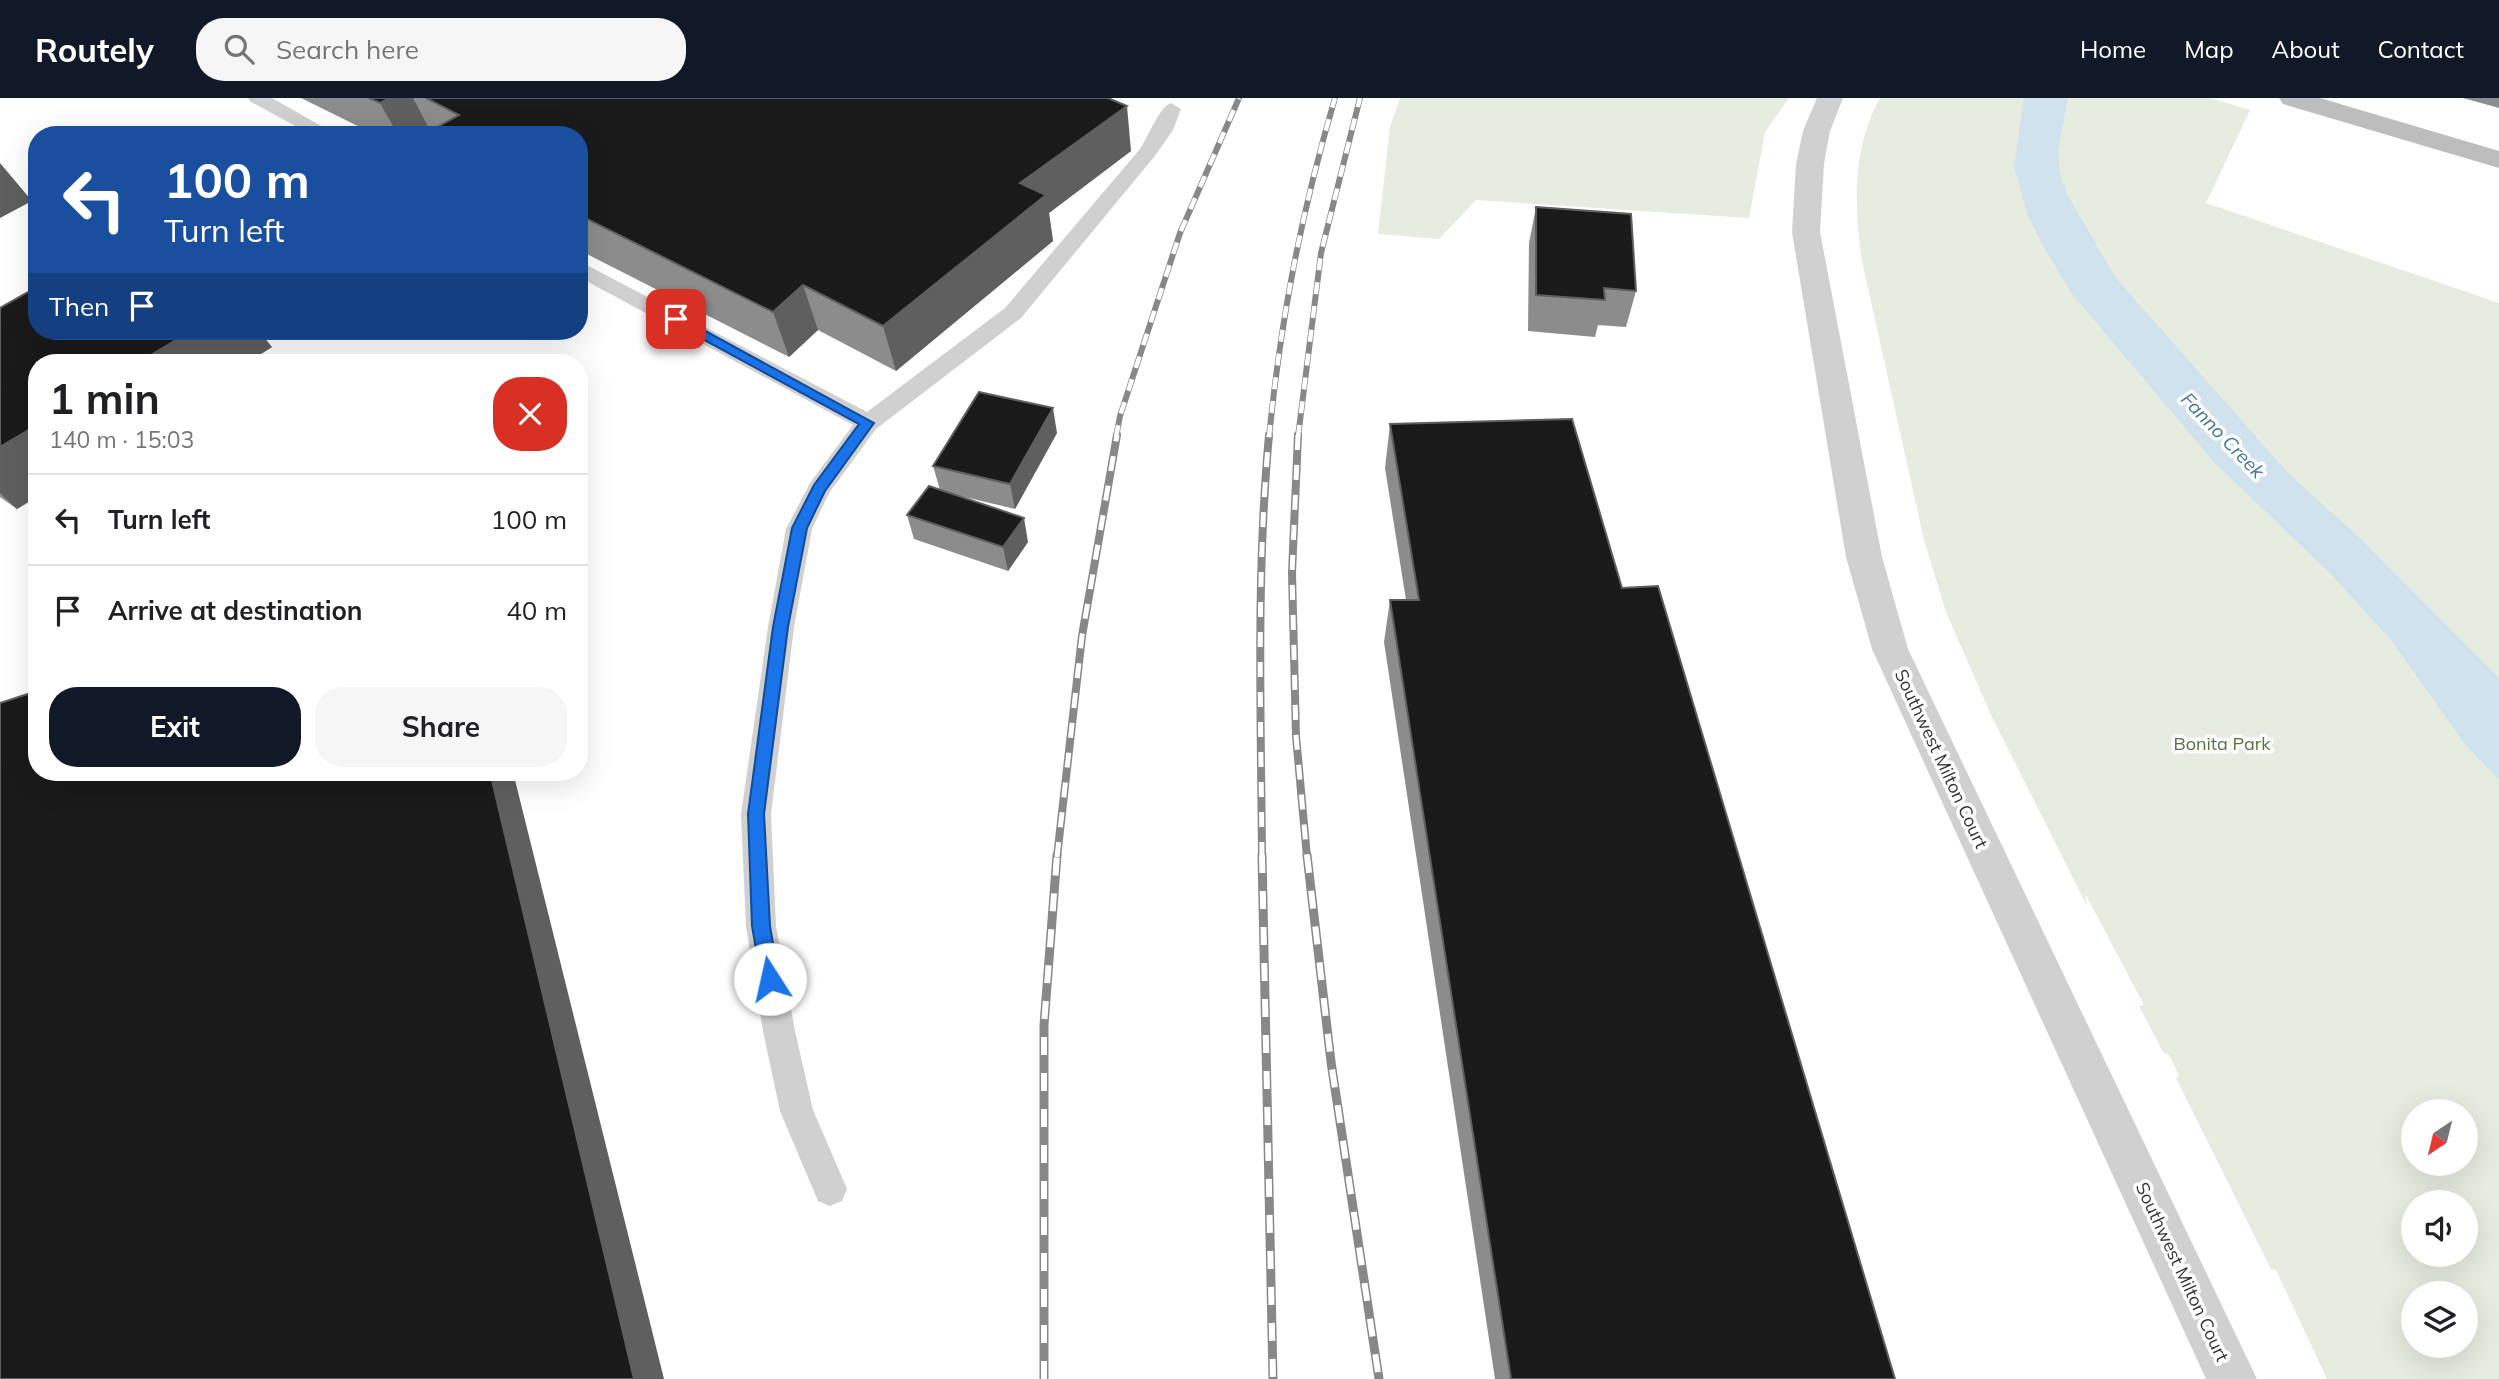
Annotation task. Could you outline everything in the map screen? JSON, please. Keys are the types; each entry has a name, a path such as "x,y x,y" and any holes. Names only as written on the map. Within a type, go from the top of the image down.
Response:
{"main road":[{"path":"2292,98 2499,160"}],"street":[{"name":"Southwest Milton Court","path":"1830,98 1817,125 1806,180 1807,232 1864,557 1890,649 2232,1379"}],"lane":[{"path":"258,98 310,126"},
{"path":"830,1189 797,1111 779,1031 761,926 756,814 781,627 799,528 819,489 868,423 1013,313 1147,153 1163,130 1171,109"},
{"path":"588,273 868,423"}],"green space":[{"path":"1400,98 1789,98 1765,132 1749,218 1476,200 1439,239 1378,234 1390,127"},
{"name":"Bonita Park","path":"1880,98 2210,98 2250,110 2206,203 2499,303 2499,1379 2327,1379 2276,1270 2271,1269 2176,1078 2179,1075 2169,1055 2163,1052 2139,1006 2144,1005 2085,893 2087,906 1991,715 1946,612 1924,540 1862,261 1857,220 1857,178 1864,137"}],"water":[{"name":"Fanno Creek","path":"2024,98 2068,98 2058,150 2060,173 2067,194 2115,277 2288,473 2361,539 2499,678 2499,780 2464,743 2391,640 2330,573 2214,462 2072,294 2027,213 2014,167"}],"building":[{"path":"369,98 390,98 380,103"},
{"path":"426,98 1108,98 1127,106 1020,183 1046,195 883,326 803,285 773,312 588,220 588,126 439,126 459,115"},
{"path":"1536,207 1631,214 1636,291 1604,288 1605,300 1536,295"},
{"path":"28,292 28,340 176,340 152,354 28,354 28,430 0,447 0,308"},
{"path":"979,392 1053,408 1010,484 933,466"},
{"path":"1572,419 1622,588 1658,586 1895,1379 1511,1379 1390,600 1419,600 1390,424"},
{"path":"929,486 1024,518 1003,547 907,515"},
{"path":"28,694 28,781 492,781 634,1379 0,1379 0,703"}],"railway":[{"path":"1116,437 1120,416 1180,233 1239,98"},
{"path":"1269,437 1294,266 1312,183 1335,98"},
{"path":"1298,437 1321,253 1360,98"},
{"path":"1057,857 1082,636 1117,435"},
{"path":"1262,857 1261,593 1269,435"},
{"path":"1298,435 1292,573 1296,736 1307,857"},
{"path":"1044,1379 1044,1025 1057,855"},
{"path":"1262,855 1273,1379"},
{"path":"1307,855 1331,1062 1379,1379"}],"route":[{"path":"676,319 868,423 819,489 799,528 781,627 756,814 761,926 770,979"}]}
